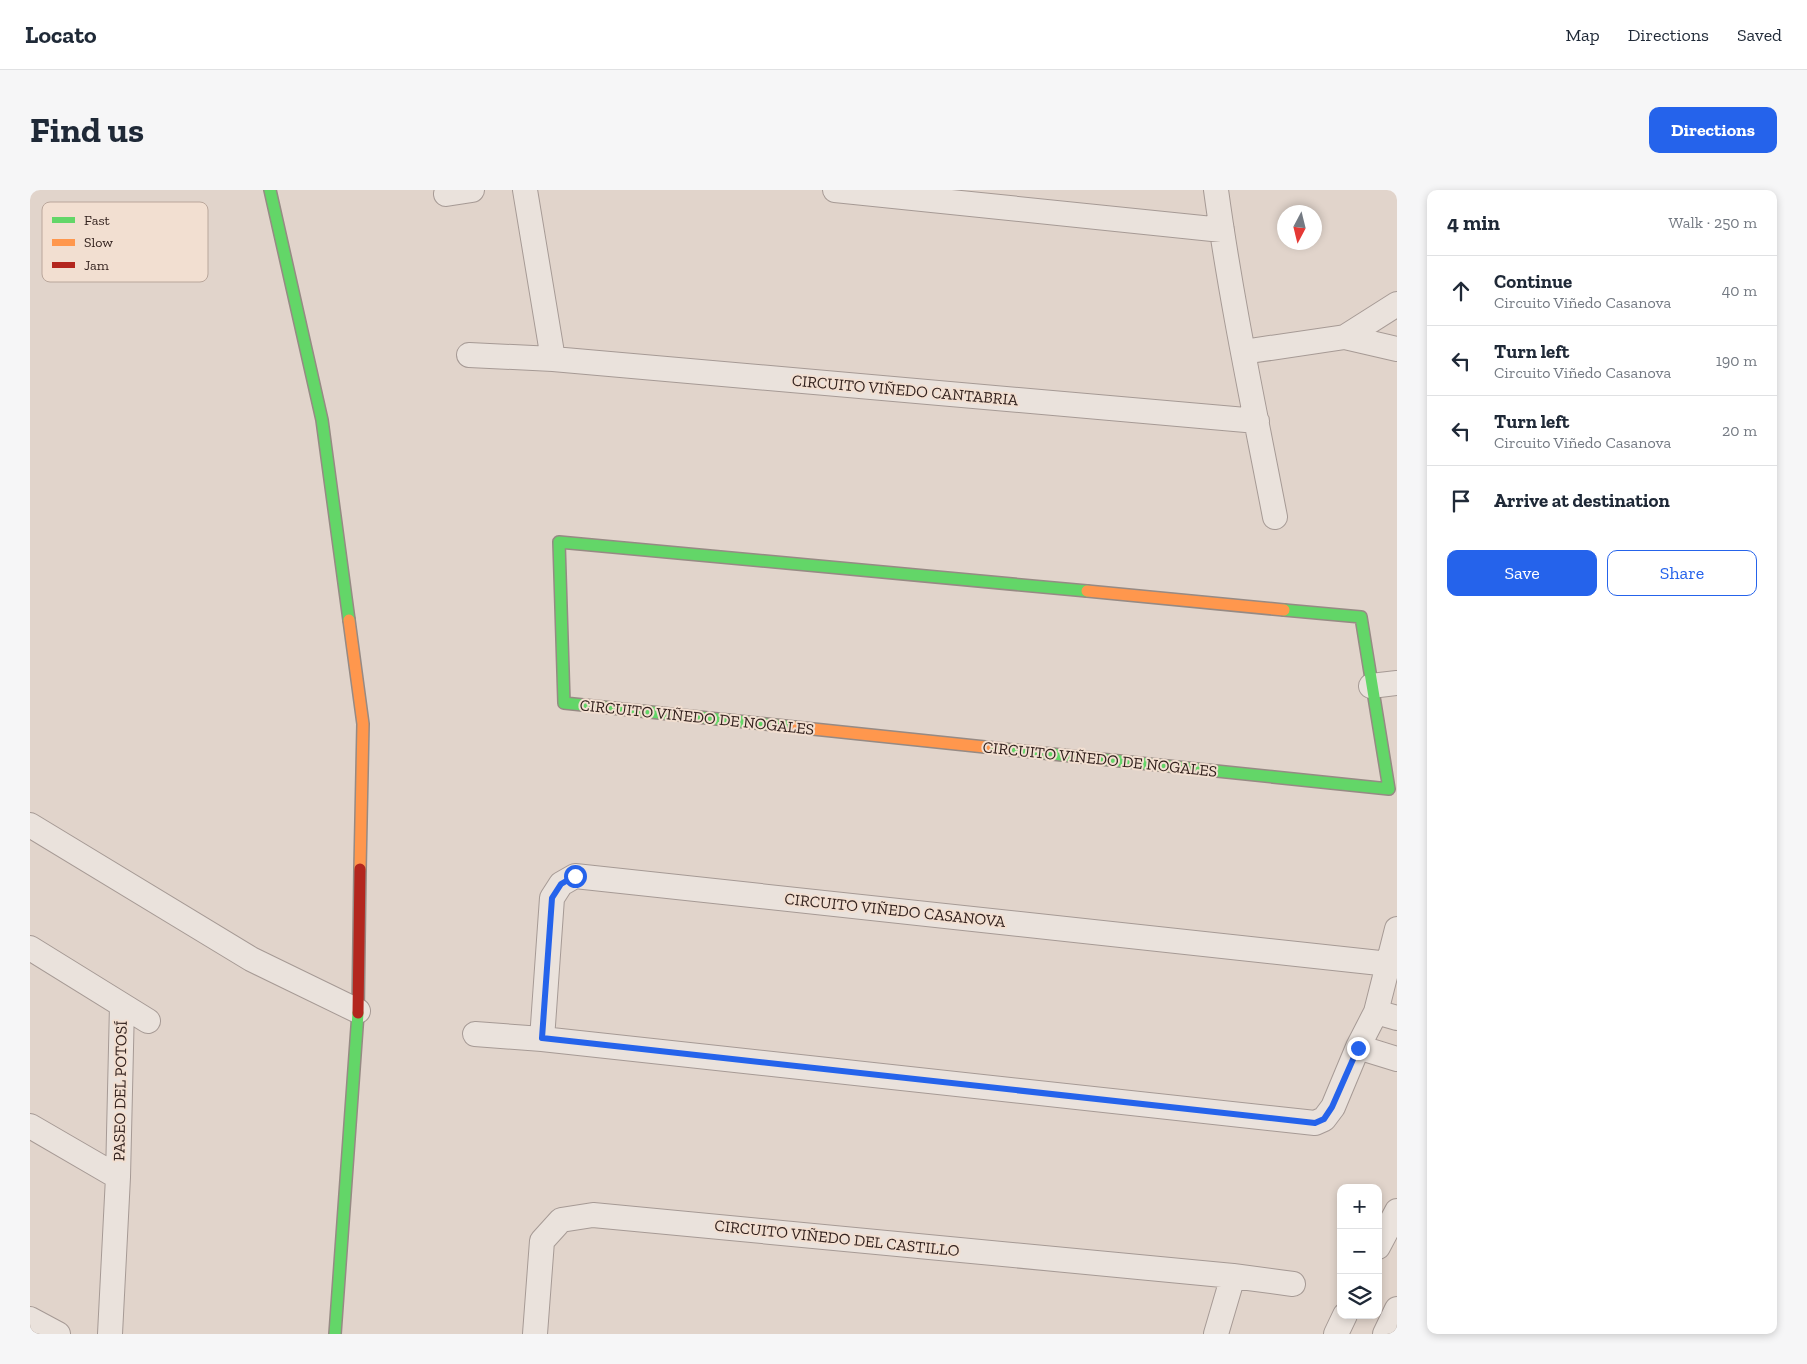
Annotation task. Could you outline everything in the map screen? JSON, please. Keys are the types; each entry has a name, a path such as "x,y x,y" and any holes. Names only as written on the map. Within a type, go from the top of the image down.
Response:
{"street":[{"path":"270,190 322,420 363,724 358,1011 335,1334"},
{"path":"446,194 472,190"},
{"path":"525,190 553,359"},
{"path":"835,190 1222,230"},
{"path":"1216,190 1243,352 1275,517"},
{"path":"1345,337 1397,304"},
{"path":"1243,352 1345,337 1397,349"},
{"name":"CIRCUITO VIÑEDO CANTABRIA","path":"469,355 553,359 1257,421"},
{"name":"CIRCUITO VIÑEDO DE NOGALES","path":"559,542 1361,617 1371,686 1389,733 1388,789 564,703 559,542"},
{"path":"1371,686 1397,683"},
{"path":"30,826 251,959 358,1011"},
{"name":"CIRCUITO VIÑEDO CASANOVA","path":"542,1038 552,898 561,884 575,876 1389,964"},
{"path":"476,1034 542,1038 1315,1123 1324,1119 1332,1107 1358,1048 1387,1015 1389,964 1397,929"},
{"name":"PASEO DEL POTOSÍ","path":"30,948 148,1021"},
{"name":"PASEO DEL POTOSÍ","path":"110,1334 118,1177 122,1005"},
{"path":"1358,1048 1397,1060"},
{"name":"PASEO DEL POTOSÍ","path":"30,1126 118,1177"},
{"path":"1382,1239 1397,1210"},
{"name":"CIRCUITO VIÑEDO DEL CASTILLO","path":"535,1334 542,1241 561,1220 593,1214 1234,1276 1293,1284"},
{"path":"1216,1334 1234,1276"},
{"path":"1385,1334 1397,1309"},
{"path":"30,1319 58,1334"},
{"path":"1336,1334 1343,1319"}],"traffic: fast":[{"path":"270,190 322,420 349,620"},
{"path":"559,542 1087,591"},
{"path":"559,542 564,703 794,727"},
{"path":"985,747 1389,789 1361,617 1284,610"},
{"path":"335,1334 358,1013"}],"traffic: slow":[{"path":"1087,591 1284,610"},
{"path":"349,620 363,724 360,869"},
{"path":"794,727 985,747"}],"traffic: jam":[{"path":"358,1013 360,869"}],"route":[{"path":"575,876 561,884 552,898 542,1038 1315,1123 1324,1119 1332,1107 1358,1048"}]}
